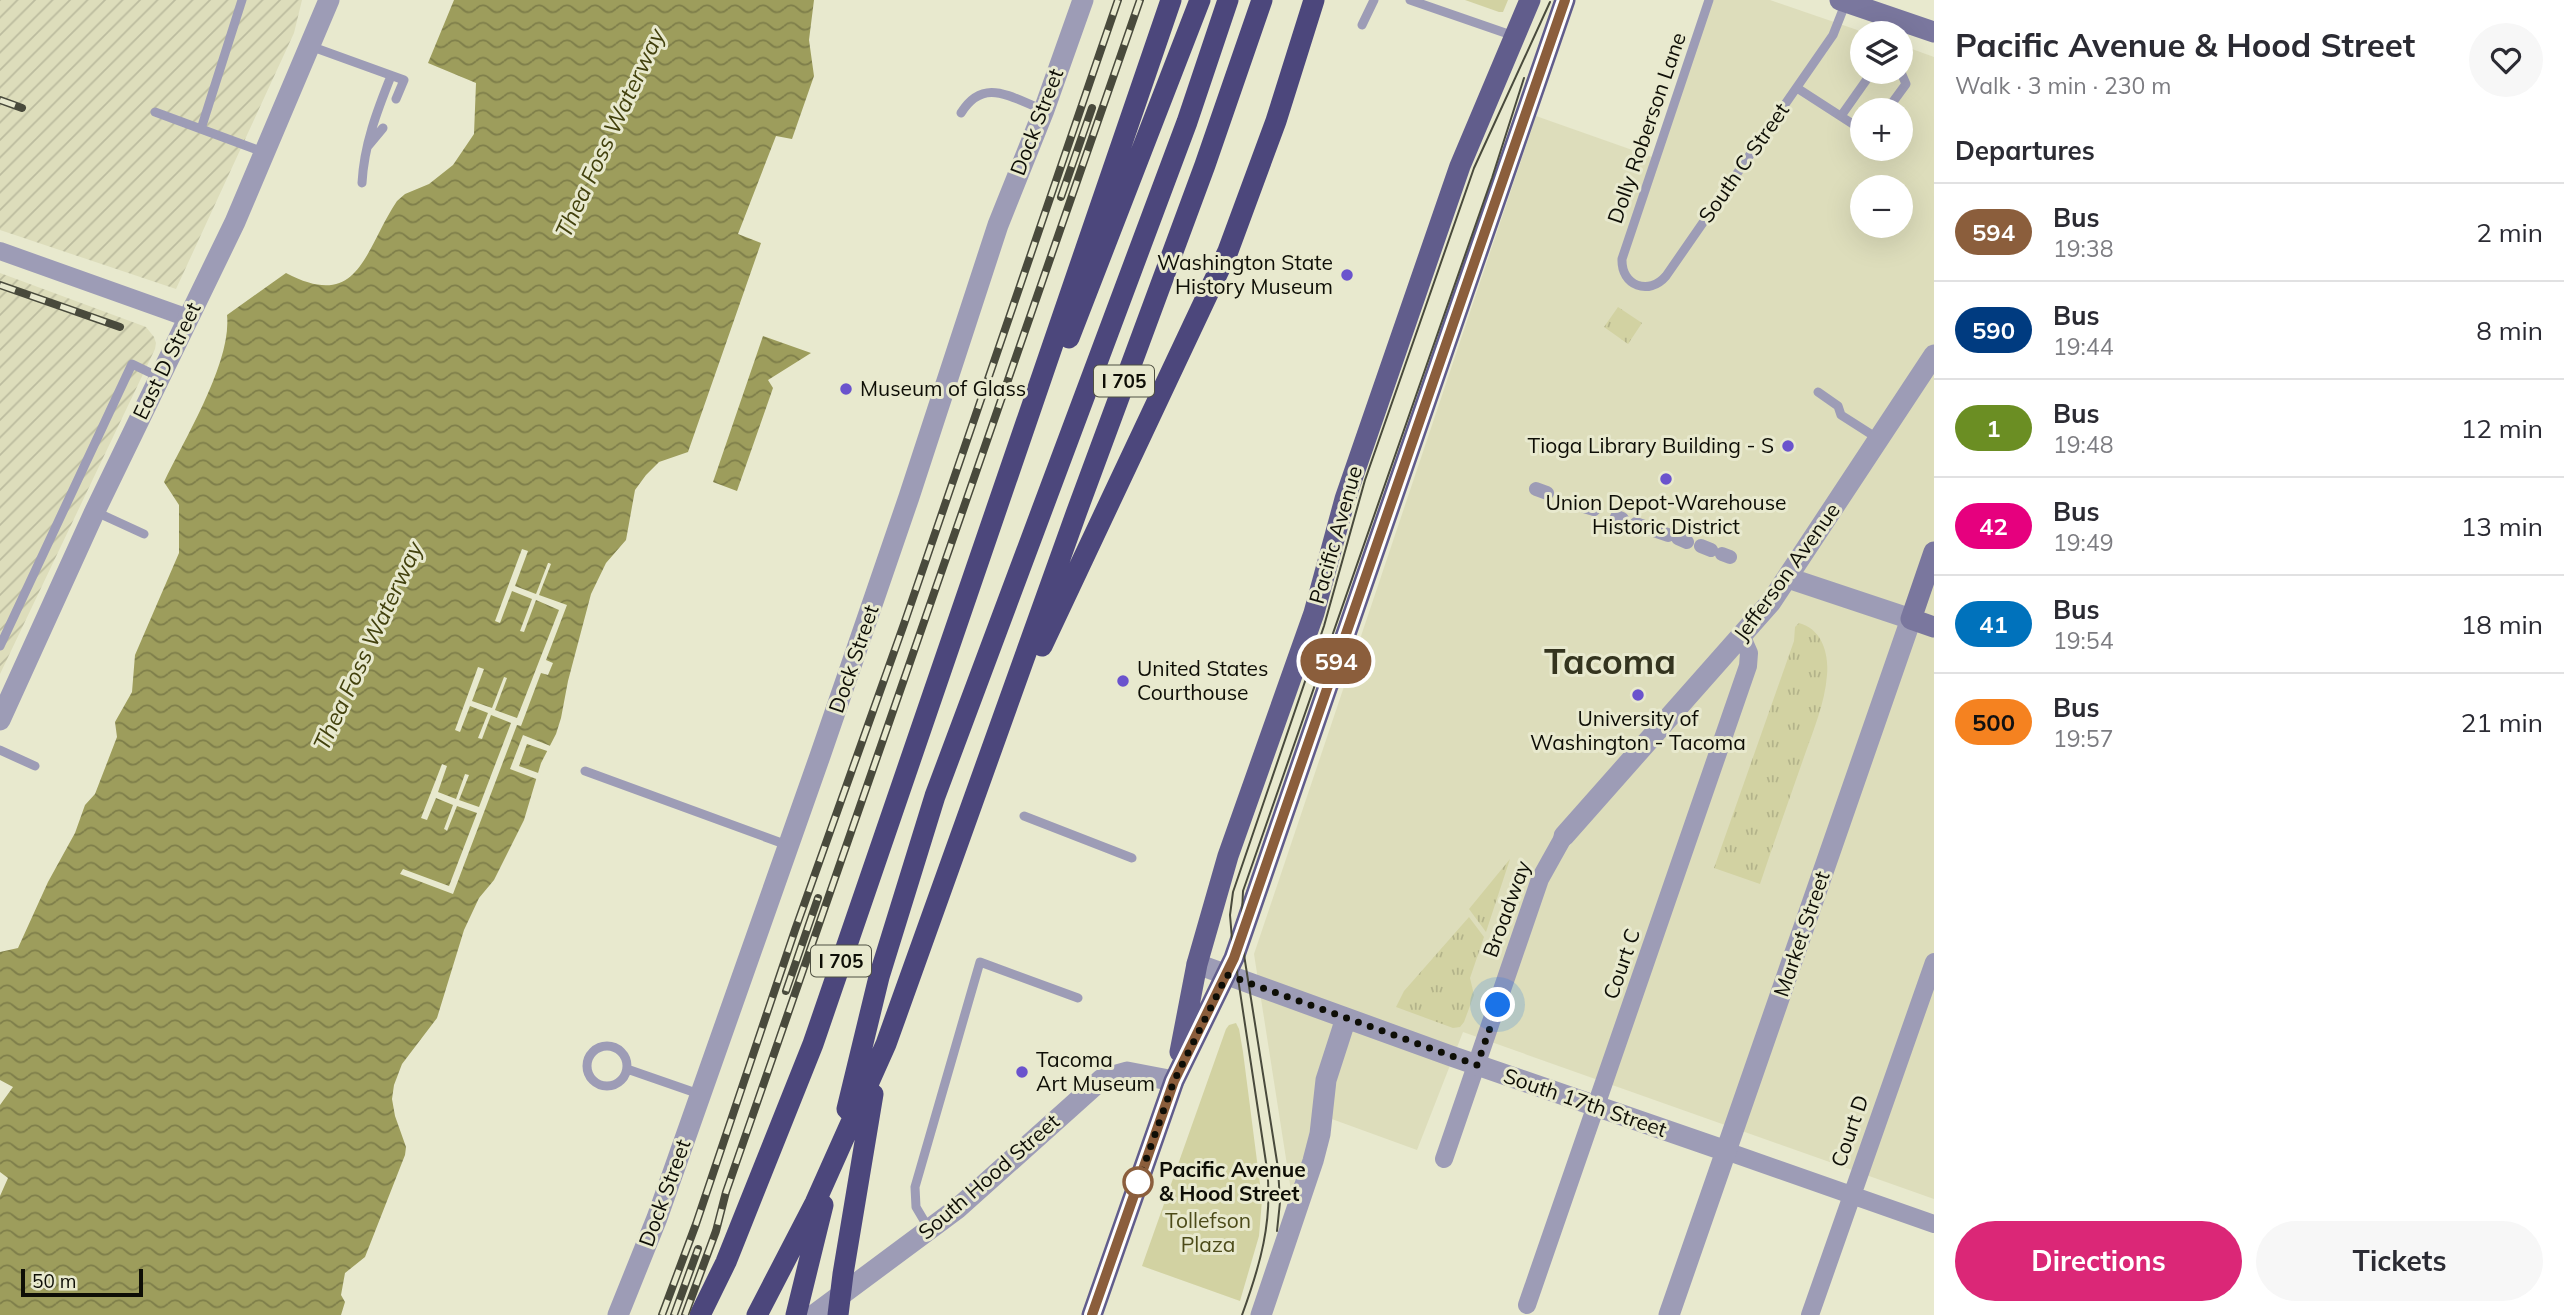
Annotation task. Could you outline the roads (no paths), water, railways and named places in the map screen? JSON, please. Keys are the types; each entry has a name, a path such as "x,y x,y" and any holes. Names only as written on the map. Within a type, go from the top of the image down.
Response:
{"highway":[{"path":"946,657 1171,0"},
{"name":"I 705","path":"700,1315 726,1262 813,1044 946,657 1200,0"},
{"path":"796,1315 879,977 919,845 951,751 1187,122 1228,0"},
{"name":"I 705","path":"756,1315 815,1203 881,1055 1205,165 1262,0"},
{"path":"988,762 1228,251 1273,133 1314,0"},
{"path":"838,1315 876,1075 919,845"}],"main road":[{"name":"Pacific Avenue","path":"1174,1081 1197,964 1228,856 1314,613 1345,499 1460,166 1530,0"},
{"name":"Pacific Avenue","path":"1092,1315 1174,1081 1227,975 1566,0"},
{"path":"1845,1 1934,32"},
{"name":"Market Street","path":"1911,619 1934,552"},
{"path":"1911,619 1934,627"}],"street":[{"name":"East D Street","path":"0,720 94,511 236,222 329,0"},
{"name":"Dock Street","path":"618,1315 657,1217 789,846 998,225 1044,110 1083,0"},
{"path":"0,251 188,318"},
{"name":"Jefferson Avenue","path":"1564,836 1742,637 1788,578 1934,355"},
{"path":"1590,508 1700,546"},
{"path":"1788,578 1911,619"},
{"name":"Market Street","path":"1669,1315 1911,619"},
{"name":"Court C","path":"1527,1305 1748,666 1749,653 1742,637"},
{"name":"Broadway","path":"1444,1159 1540,879 1564,836"},
{"name":"Court D","path":"1810,1315 1934,962"},
{"name":"South 17th Street","path":"1197,964 1934,1224"},
{"path":"1261,1315 1313,1161 1320,1134 1326,1080 1346,1018"},
{"name":"South Hood Street","path":"814,1315 958,1208 1102,1079 1127,1072 1174,1081"}],"lane":[{"path":"201,128 242,0"},
{"path":"1362,25 1374,0"},
{"path":"1410,0 1516,37"},
{"name":"Dolly Roberson Lane","path":"1622,268 1631,229 1709,0"},
{"name":"South C Street","path":"1622,268 1633,284 1639,287 1647,288 1661,281 1836,31 1845,1"},
{"path":"310,46 404,80 396,99"},
{"path":"362,183 374,117 391,76"},
{"path":"1841,116 1864,84"},
{"path":"1797,88 1850,122"},
{"path":"961,114 969,100 979,94 992,92 1044,110"},
{"path":"155,112 265,153"},
{"path":"367,147 383,128"},
{"path":"0,646 132,364 159,377"},
{"path":"1818,392 1838,406 1841,415 1879,439"},
{"path":"94,511 144,534"},
{"path":"0,750 35,766"},
{"path":"585,771 789,846"},
{"path":"1024,816 1132,858"},
{"path":"930,1230 916,1207 915,1187 979,962 1078,998"},
{"path":"608,1045 621,1050 627,1062 627,1069 622,1080 610,1086 592,1079 587,1067 590,1054 595,1049 608,1045"},
{"path":"627,1069 701,1095"}],"water":[{"name":"Thea Foss Waterway","path":"454,0 814,0 809,40 814,76 792,139 776,136 738,234 761,243 688,452 659,462 635,490 626,540 606,563 591,594 561,718 541,763 524,820 494,880 479,898 464,930 437,1018 402,1064 392,1099 406,1147 405,1155 365,1257 345,1273 341,1295 345,1302 341,1315 0,1315 0,1196 8,1178 0,1172 0,1105 13,1087 0,1080 0,952 18,948 48,882 75,833 85,805 95,794 117,737 115,722 132,692 135,655 179,553 179,505 164,482 215,377 227,334 227,315 286,273 311,283 330,285 345,280 367,256 397,201 405,194 429,184 453,165 474,134 476,83 428,63"},
{"path":"763,336 811,353 768,380 773,388 737,491 713,482"}],"tram line":[{"path":"1242,1315 1264,1243 1268,1188 1232,939 1230,915 1233,892 1324,626 1365,480 1474,168 1550,2"},
{"path":"1277,1231 1280,1202 1278,1168 1241,936 1243,891 1492,178 1524,78"}],"railway":[{"path":"662,1315 696,1224 795,930 904,624 1118,0"},
{"path":"685,1315 1140,0"},
{"path":"0,100 22,108"},
{"path":"1061,197 1092,108"},
{"path":"0,285 120,327"},
{"path":"786,991 818,898"},
{"path":"674,1315 698,1249"}],"place":[{"name":"Washington State History Museum","path":"1347,275"},
{"name":"Museum of Glass","path":"846,389"},
{"name":"Tioga Library Building - S","path":"1788,446"},
{"name":"Union Depot-Warehouse Historic District","path":"1666,479"},
{"name":"United States Courthouse","path":"1123,681"},
{"name":"University of Washington - Tacoma","path":"1638,695"},
{"name":"Tacoma Art Museum","path":"1022,1072"},
{"name":"Pacific Avenue & Hood Street","path":"1138,1182"}],"district":[{"name":"Tacoma","path":"1610,662"}],"park label":[{"name":"Tollefson Plaza","path":"1208,1233"}]}
